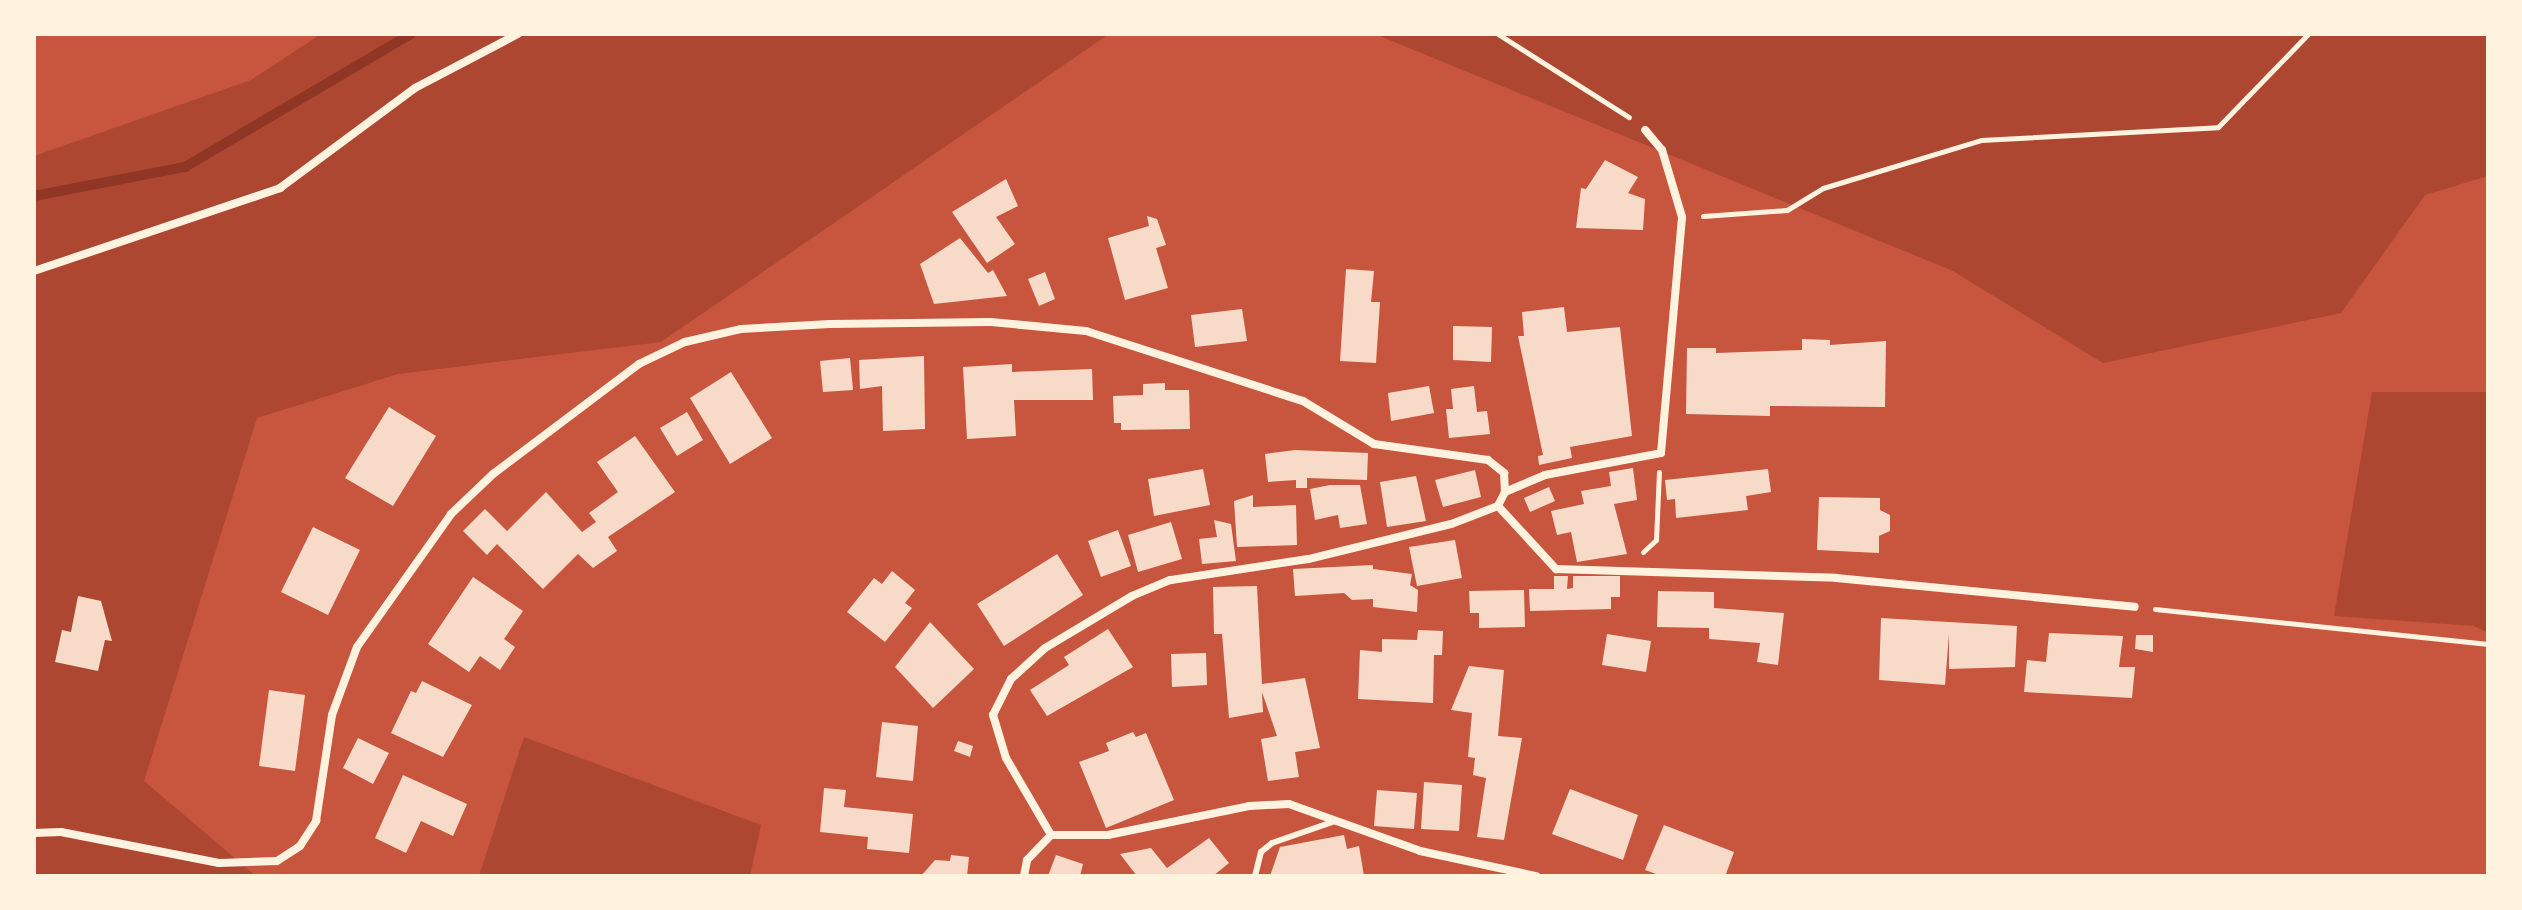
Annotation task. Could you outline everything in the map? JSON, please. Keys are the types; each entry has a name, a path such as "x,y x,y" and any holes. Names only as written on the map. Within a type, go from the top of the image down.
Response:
{"street":[{"path":"34,271 280,188 415,88 518,34"},
{"path":"1505,492 1545,475 1661,453 1682,217 1662,150 1645,130"},
{"path":"34,833 61,832 219,863 277,861 300,846 319,810 332,715 357,647 451,514 493,474 639,364 685,342 741,329 830,324 991,322 1086,331 1303,401 1374,444 1488,460 1504,473 1505,492 1498,506 1451,524 1308,559 1170,580 1132,596 1045,648 1011,679 993,715 1006,758 1051,835"},
{"path":"1498,506 1556,569 1624,568 1836,578 2135,607"},
{"path":"1024,876 1027,860 1051,835 1108,835 1270,804 1313,809 1420,851 1536,876"}],"lane":[{"path":"1255,876 1261,852 1272,843 1339,821"}],"path":[{"path":"1498,34 1645,130"},
{"path":"1682,217 1787,210 1823,188 1981,140 2218,127 2308,34"},
{"path":"1624,568 1656,540 1661,453"},
{"path":"2135,607 2488,644"}],"shaded area":[{"path":"321,34 1109,34 661,342 398,374 257,418 144,781 256,876 34,876 34,156 251,80"},
{"path":"1375,34 2488,34 2488,176 2425,195 2341,313 2103,363 1953,271"},
{"path":"2372,392 2488,392 2488,633 2474,626 2334,616"},
{"path":"524,737 761,825 750,876 479,876"}],"building":[{"path":"1605,160 1638,177 1628,193 1645,199 1643,230 1576,228 1581,188 1586,189"},
{"path":"1006,179 1018,206 996,217 1015,244 987,263 952,212"},
{"path":"1147,216 1157,219 1166,245 1156,248 1168,288 1125,300 1108,238 1149,226"},
{"path":"960,238 988,273 993,270 1007,296 934,304 920,264"},
{"path":"1346,269 1374,271 1371,302 1380,302 1376,363 1340,361"},
{"path":"1045,272 1055,299 1039,306 1028,279"},
{"path":"1564,307 1567,332 1620,327 1632,436 1570,447 1572,458 1539,465 1538,456 1543,455 1518,336 1524,336 1522,312"},
{"path":"1242,309 1247,341 1195,347 1191,315"},
{"path":"1453,326 1492,327 1491,362 1453,360"},
{"path":"1802,339 1830,340 1830,345 1886,341 1885,407 1770,406 1770,416 1686,414 1687,348 1716,348 1716,353 1802,350"},
{"path":"924,356 925,429 883,431 882,386 860,389 859,360"},
{"path":"850,358 853,390 823,392 820,361"},
{"path":"1012,364 1012,372 1092,369 1093,400 1014,400 1016,436 967,439 963,367"},
{"path":"731,372 772,438 730,464 690,398"},
{"path":"1165,383 1165,390 1189,390 1190,429 1121,430 1121,423 1114,423 1113,396 1143,395 1143,384"},
{"path":"1429,386 1434,413 1391,421 1388,393"},
{"path":"1474,386 1477,412 1487,411 1490,434 1449,438 1446,409 1453,409 1451,389"},
{"path":"389,407 436,436 393,506 345,478"},
{"path":"687,412 703,440 677,456 660,428"},
{"path":"635,436 675,492 608,537 617,551 593,568 578,554 543,589 497,544 487,555 463,531 485,509 507,531 546,492 582,532 596,522 589,513 618,492 597,462"},
{"path":"1295,450 1368,453 1367,480 1307,478 1307,488 1296,488 1296,480 1268,482 1265,454"},
{"path":"1633,468 1637,500 1614,504 1627,554 1577,562 1571,532 1557,535 1551,511 1584,504 1581,491 1611,486 1609,472"},
{"path":"1203,469 1210,505 1154,516 1148,479"},
{"path":"1768,469 1771,492 1746,496 1748,510 1676,518 1675,499 1667,500 1665,480"},
{"path":"1475,470 1481,497 1443,507 1435,480"},
{"path":"1416,476 1426,521 1387,527 1380,482"},
{"path":"1360,485 1367,524 1340,528 1338,515 1315,520 1310,489"},
{"path":"1549,487 1555,501 1530,512 1524,498"},
{"path":"1253,495 1253,507 1296,505 1297,545 1237,547 1234,501"},
{"path":"1819,497 1880,498 1880,510 1890,515 1890,531 1879,536 1879,553 1817,550"},
{"path":"1214,520 1231,524 1236,561 1202,564 1199,539 1217,537"},
{"path":"1171,522 1182,559 1138,572 1128,535"},
{"path":"313,527 360,550 328,615 281,592"},
{"path":"1118,530 1131,566 1101,577 1088,541"},
{"path":"1455,540 1462,578 1417,586 1409,547"},
{"path":"1057,554 1083,595 1004,646 977,604"},
{"path":"1373,565 1373,569 1412,574 1410,585 1418,590 1417,612 1373,607 1373,599 1352,600 1344,593 1295,596 1293,569"},
{"path":"892,571 915,590 905,603 912,608 885,642 847,612 874,578 882,584"},
{"path":"1554,576 1568,576 1567,589 1573,588 1573,576 1620,576 1620,597 1611,597 1611,609 1530,611 1529,589 1554,589"},
{"path":"473,577 523,611 504,639 515,647 500,670 480,656 469,672 428,644"},
{"path":"1257,586 1262,684 1305,678 1320,748 1295,752 1299,777 1268,781 1261,739 1277,736 1262,692 1263,712 1229,718 1222,634 1214,634 1213,587"},
{"path":"1524,590 1525,627 1479,628 1479,613 1470,613 1469,591"},
{"path":"1658,591 1714,592 1714,608 1784,613 1778,665 1757,662 1760,643 1709,639 1709,628 1657,627"},
{"path":"78,596 101,601 112,641 105,640 98,671 55,662 62,630 71,632"},
{"path":"1881,618 2017,626 2015,667 1949,669 1949,634 1945,685 1879,680"},
{"path":"930,622 974,669 933,708 895,667"},
{"path":"1108,629 1133,667 1047,716 1030,690 1069,665 1064,657"},
{"path":"1418,630 1443,631 1442,655 1434,655 1433,703 1358,699 1360,650 1382,652 1382,639 1417,640"},
{"path":"2049,633 2123,636 2119,667 2135,667 2132,698 2024,692 2027,660 2046,662"},
{"path":"1607,634 1651,641 1646,672 1602,665"},
{"path":"2136,635 2153,635 2153,652 2135,649"},
{"path":"1206,653 1207,685 1172,687 1171,654"},
{"path":"1469,666 1504,670 1498,736 1522,738 1504,840 1477,837 1486,778 1473,775 1475,758 1468,757 1472,713 1451,710"},
{"path":"422,681 472,705 443,757 391,733 411,691 416,693"},
{"path":"269,690 305,695 295,771 259,766"},
{"path":"882,722 918,726 913,781 876,777"},
{"path":"1133,732 1136,737 1146,733 1174,800 1106,828 1079,762 1109,751 1106,743"},
{"path":"358,738 389,753 373,784 343,768"},
{"path":"958,741 973,746 970,757 954,751"},
{"path":"403,775 467,804 453,836 421,821 406,853 375,838"},
{"path":"1424,782 1462,785 1459,831 1421,829"},
{"path":"824,788 846,790 844,807 913,814 909,853 867,849 868,837 820,832"},
{"path":"1570,789 1638,815 1623,860 1552,834"},
{"path":"1377,790 1417,793 1414,829 1374,826"},
{"path":"1664,825 1734,852 1726,874 1662,876 1645,870"},
{"path":"1344,835 1347,849 1359,846 1364,876 1270,876 1280,847"},
{"path":"1209,838 1229,863 1213,876 1137,876 1120,854 1151,848 1167,868"},
{"path":"951,855 969,857 967,876 921,876 935,860 950,861"},
{"path":"1056,855 1083,864 1080,876 1048,876"}],"waterway":[{"path":"34,196 185,167 411,34"}]}
